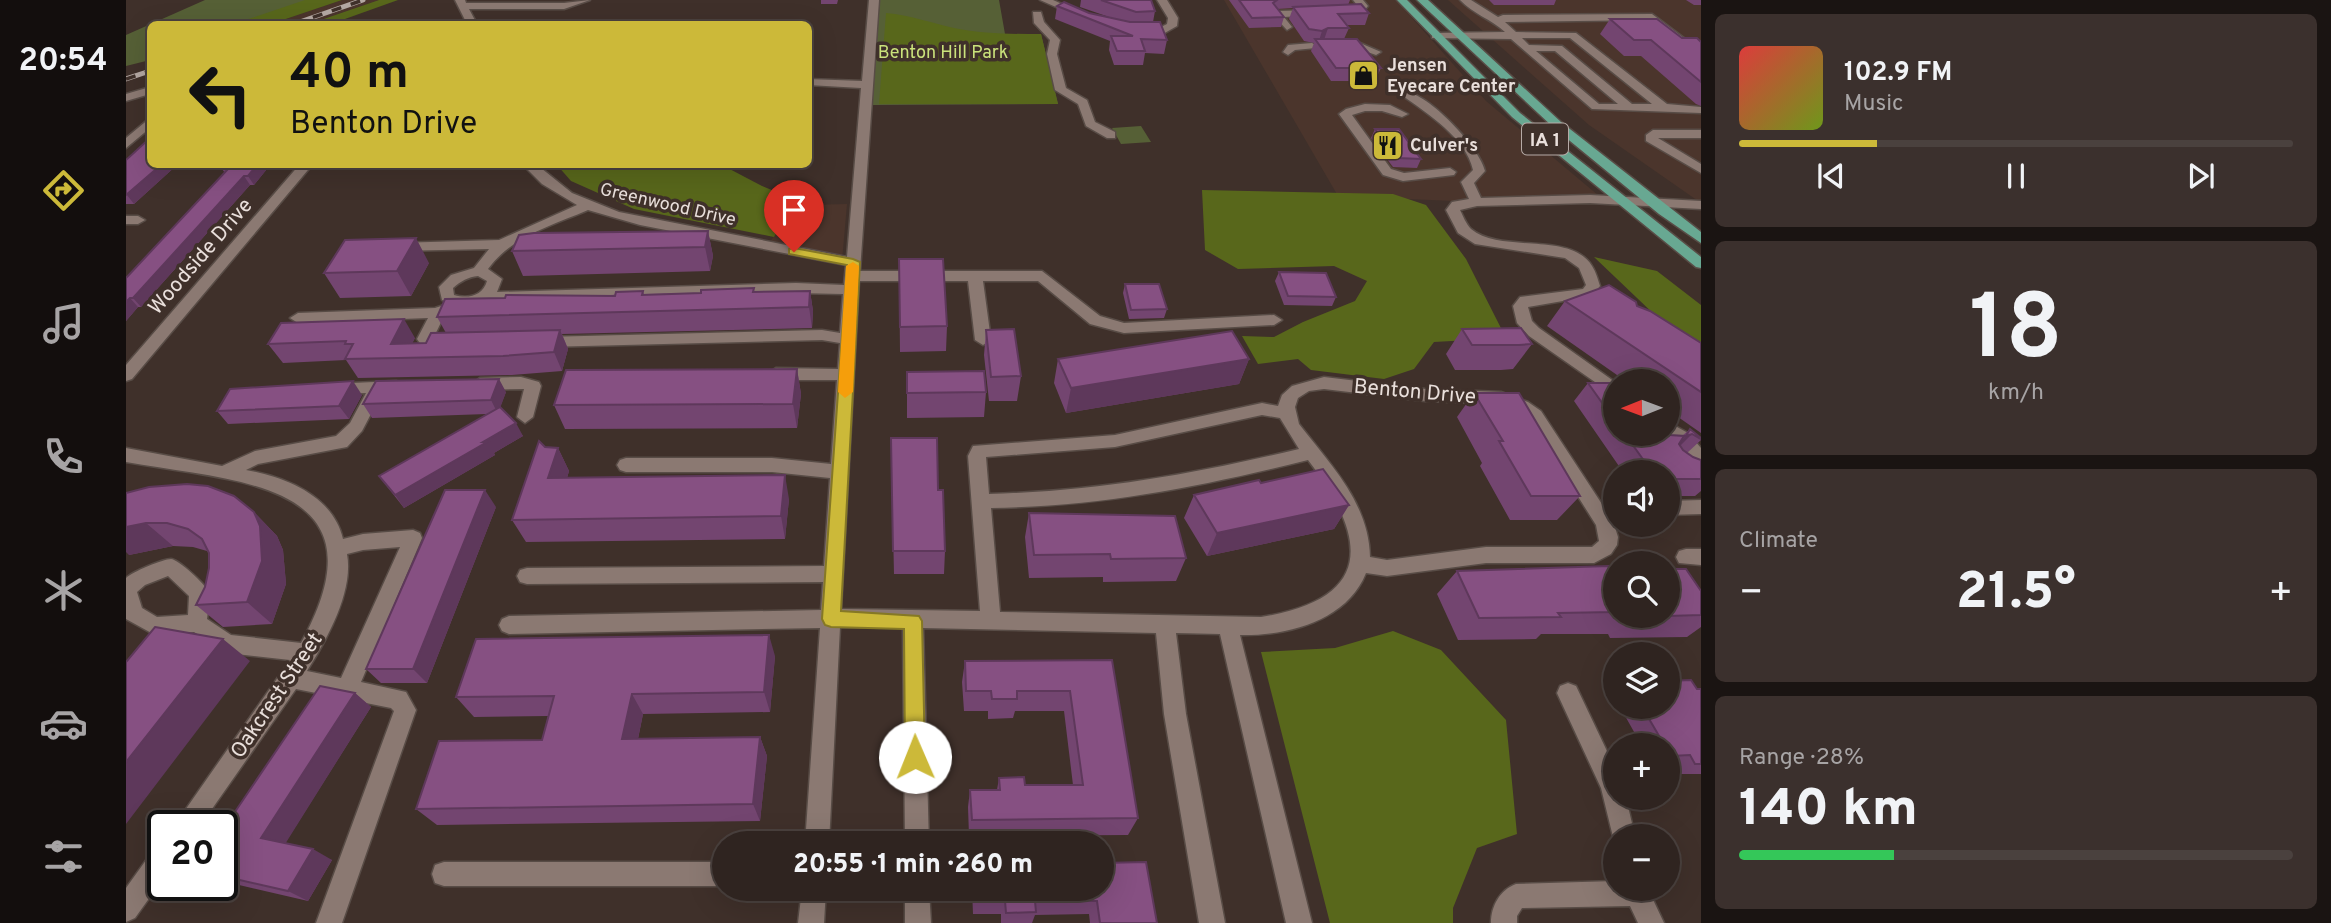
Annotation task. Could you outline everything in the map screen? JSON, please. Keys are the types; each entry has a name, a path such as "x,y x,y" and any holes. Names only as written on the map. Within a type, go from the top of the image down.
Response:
{"main road":[{"name":"IA 1","path":"1402,0 1516,115 1701,264"},
{"name":"IA 1","path":"1422,0 1540,113 1701,239"}],"street":[{"path":"470,21 461,3 564,6 586,0"},
{"path":"818,831 852,276 874,0"},
{"path":"1045,0 1093,19"},
{"path":"1129,32 1151,33 1171,26 1173,18 1164,8 1162,0"},
{"path":"1287,27 1277,14 1359,11 1363,6 1358,0"},
{"path":"1465,0 1476,10 1500,22 1510,34 1596,107 1701,110"},
{"path":"1037,14 1039,23 1055,40 1052,54 1061,90 1083,102 1090,124 1111,135"},
{"path":"1500,22 1503,18 1652,17 1701,56"},
{"path":"1661,24 1560,24 1664,107"},
{"path":"1436,36 1572,35"},
{"path":"1288,51 1292,47 1360,46 1376,52"},
{"path":"1526,48 1558,48 1629,106"},
{"path":"812,82 866,85"},
{"path":"126,98 147,91"},
{"path":"1407,94 1432,113 1477,157 1479,171 1467,182 1477,202"},
{"path":"1402,114 1390,109 1354,109 1345,114 1387,172 1403,177 1450,173"},
{"path":"126,144 145,132"},
{"path":"1701,134 1653,134 1650,138 1701,169"},
{"name":"Woodside Drive","path":"126,375 304,168"},
{"name":"Greenwood Drive","path":"531,168 540,178 588,205 622,216 714,236 852,276"},
{"path":"1603,381 1534,332 1521,314 1520,306 1525,300 1596,293 1592,276 1573,258 1543,247 1494,245 1469,235 1460,226 1453,210 1457,205 1477,202 1590,200 1701,205"},
{"path":"478,272 497,248 588,205"},
{"path":"699,250 714,236"},
{"path":"384,247 497,248 515,253"},
{"path":"298,318 438,313 458,302 472,301 488,294 494,288 495,279 486,273 478,272 456,278 446,287 447,297 458,302"},
{"path":"975,275 983,340"},
{"path":"488,294 500,297 796,288 852,276 1042,276 1095,320 1124,328 1274,320"},
{"path":"438,313 425,339 429,345 465,344"},
{"path":"528,342 822,335 848,339"},
{"path":"757,375 846,375"},
{"path":"468,384 521,383 533,386 525,417"},
{"name":"Benton Drive","path":"1285,413 1290,396 1297,389 1324,383 1425,395 1511,401 1535,415 1610,533 1609,544 1604,551 1594,555 1486,555 1387,568 1372,567 1361,562"},
{"path":"321,388 416,386"},
{"path":"223,472 255,458 341,442 356,427 377,388"},
{"path":"509,625 831,619 913,621 1228,626 1287,623 1313,614 1335,600 1351,583 1361,562 1362,547 1357,520 1348,503 1290,426 1285,413 1262,409 1115,440 1038,448 985,449 979,451 977,456 991,622"},
{"path":"1680,438 1688,445 1697,468"},
{"path":"981,501 1129,492 1198,480 1310,453"},
{"name":"Oakcrest Street","path":"126,456 270,481 290,488 310,501 326,517 337,549 338,578 332,603 308,653 197,810"},
{"path":"626,465 772,465 840,472"},
{"path":"1680,508 1701,507"},
{"path":"337,549 363,542 413,538 347,689"},
{"path":"527,576 834,574"},
{"path":"913,621 917,831"},
{"path":"197,623 227,644 308,653"},
{"path":"1165,625 1175,714 1212,923"},
{"path":"1228,626 1299,923"},
{"path":"292,678 398,699 405,710 329,923"},
{"path":"1568,693 1612,786 1620,824"},
{"path":"444,874 712,874"},
{"path":"126,909 147,880"},
{"path":"1504,923 1504,912 1516,896 1603,892"},
{"path":"811,923 813,901"},
{"path":"917,901 918,923"},
{"path":"1641,901 1651,923"}],"shaded area":[{"path":"342,0 379,0 318,21 280,21"},
{"path":"1224,0 1396,0 1486,101 1605,201 1477,202 1338,196"},
{"path":"1448,0 1701,0 1701,203 1589,125"},
{"path":"847,204 842,261 767,247 784,220 808,205"}],"green space":[{"path":"205,0 330,0 269,21 158,21"},
{"path":"305,0 342,0 280,21 243,21"},
{"path":"379,0 398,0 339,21 318,21"},
{"name":"Benton Hill Park","path":"880,0 999,0 1005,34 1041,34 1058,104 872,105"},
{"name":"Benton Hill Park","path":"886,13 976,31 1041,34 1058,104 879,104"},
{"path":"147,25 147,61 126,66 126,35"},
{"path":"1141,126 1151,142 1121,144 1112,128"},
{"path":"560,168 728,168 808,205 784,220 774,237 634,209 571,181"},
{"path":"1202,190 1393,194 1426,205 1466,259 1506,338 1434,342 1414,369 1384,379 1311,370 1298,359 1258,364 1242,336 1274,337 1355,301 1367,281 1334,266 1238,269 1205,250"},
{"path":"1594,257 1657,271 1701,305 1701,359"},
{"path":"1393,631 1441,650 1506,720 1517,834 1477,848 1453,908 1453,923 1330,923 1261,652 1335,648"}],"building":[{"path":"1101,0 1151,0 1155,11 1136,12"},
{"path":"1239,0 1277,0 1273,3 1284,17 1252,18"},
{"path":"1064,2 1089,13 1130,22 1160,22 1167,40 1141,39 1145,51 1117,51 1111,36 1133,36 1057,6"},
{"path":"1361,4 1369,13 1338,14 1349,28 1328,28 1322,31 1309,29 1293,7"},
{"path":"1610,19 1657,19 1682,38 1697,38 1701,42 1701,82 1651,40 1634,40"},
{"path":"1315,39 1357,39 1381,68 1336,68"},
{"path":"1375,129 1399,129 1421,159 1397,158"},
{"path":"147,141 147,168 157,168 126,195 126,160"},
{"path":"255,168 248,176 244,176 133,298 126,302 126,278 228,169 222,169"},
{"path":"708,231 705,247 512,251 519,235 534,233"},
{"path":"416,238 397,271 324,273 345,240"},
{"path":"899,259 943,259 947,326 900,327"},
{"path":"1279,272 1326,273 1336,297 1288,296"},
{"path":"1125,284 1159,284 1167,309 1131,310"},
{"path":"1609,285 1636,302 1637,306 1650,311 1701,343 1701,392 1680,378 1680,369 1667,369 1565,301"},
{"path":"754,288 753,292 810,291 809,307 437,317 445,299 505,298 506,295 615,296 616,292 643,291 642,295 701,293 701,290"},
{"path":"404,319 391,344 426,343 431,333 560,330 554,352 503,356 345,359 353,344 345,344 346,341 268,344 281,323"},
{"path":"1521,328 1532,344 1472,345 1462,329"},
{"path":"1014,329 1021,376 991,377 986,330"},
{"path":"1232,331 1249,359 1071,388 1058,359"},
{"path":"797,369 793,404 554,405 566,370"},
{"path":"984,371 986,392 907,393 907,372"},
{"path":"499,379 491,400 363,404 376,381"},
{"path":"353,381 339,406 217,411 230,389"},
{"path":"1588,383 1603,383 1603,404"},
{"path":"1474,393 1519,393 1580,496 1531,496 1499,441 1503,441"},
{"path":"500,407 516,423 395,495 379,476"},
{"path":"1690,429 1701,439 1692,434 1686,436"},
{"path":"891,438 937,438 938,490 943,490 945,551 893,551"},
{"path":"539,441 545,447 558,448 548,478 785,475 781,516 512,520"},
{"path":"1634,446 1680,446 1701,460 1701,479 1680,479 1680,460 1643,460"},
{"path":"1323,469 1349,505 1217,533 1194,495 1259,480 1261,483"},
{"path":"187,484 208,486 234,496 254,512 260,526 262,561 247,602 196,605 205,587 209,553 202,539 188,529 167,523 126,527 126,493 149,487"},
{"path":"445,490 485,490 413,669 366,669"},
{"path":"1029,513 1175,516 1186,558 1111,559 1110,554 1034,555"},
{"path":"1603,566 1603,612 1558,613 1561,617 1479,618 1457,571"},
{"path":"1680,569 1686,569 1701,591 1701,615 1680,616"},
{"path":"155,627 223,639 126,762 126,662"},
{"path":"769,635 764,692 632,694 622,739 760,737 753,804 416,809 439,741 542,740 554,696 456,697 476,639"},
{"path":"1112,660 1138,818 972,820 970,790 1000,790 999,778 1024,777 1025,785 1083,785 1070,691 1017,691 1017,699 992,699 991,691 966,691 965,661"},
{"path":"1680,680 1691,680 1697,689 1701,689 1701,764 1695,764 1690,755 1680,756 1680,733 1657,733 1649,719 1680,719"},
{"path":"320,686 355,693 261,838 313,849 288,891 238,880 236,810"},
{"path":"1146,862 1157,923 1100,923 1097,901 1114,901 1114,863"},
{"path":"1005,901 1035,901 1036,912 1006,913"}],"railway":[{"path":"303,21 363,0"},
{"path":"126,79 147,72"}],"slow traffic":[{"path":"845,392 853,266"}],"place":[{"name":"Jensen Eyecare Center","path":"1364,75"},
{"name":"Culver's","path":"1387,145"}],"route":[{"path":"794,252 853,262 831,619 913,621 915,757"}]}
